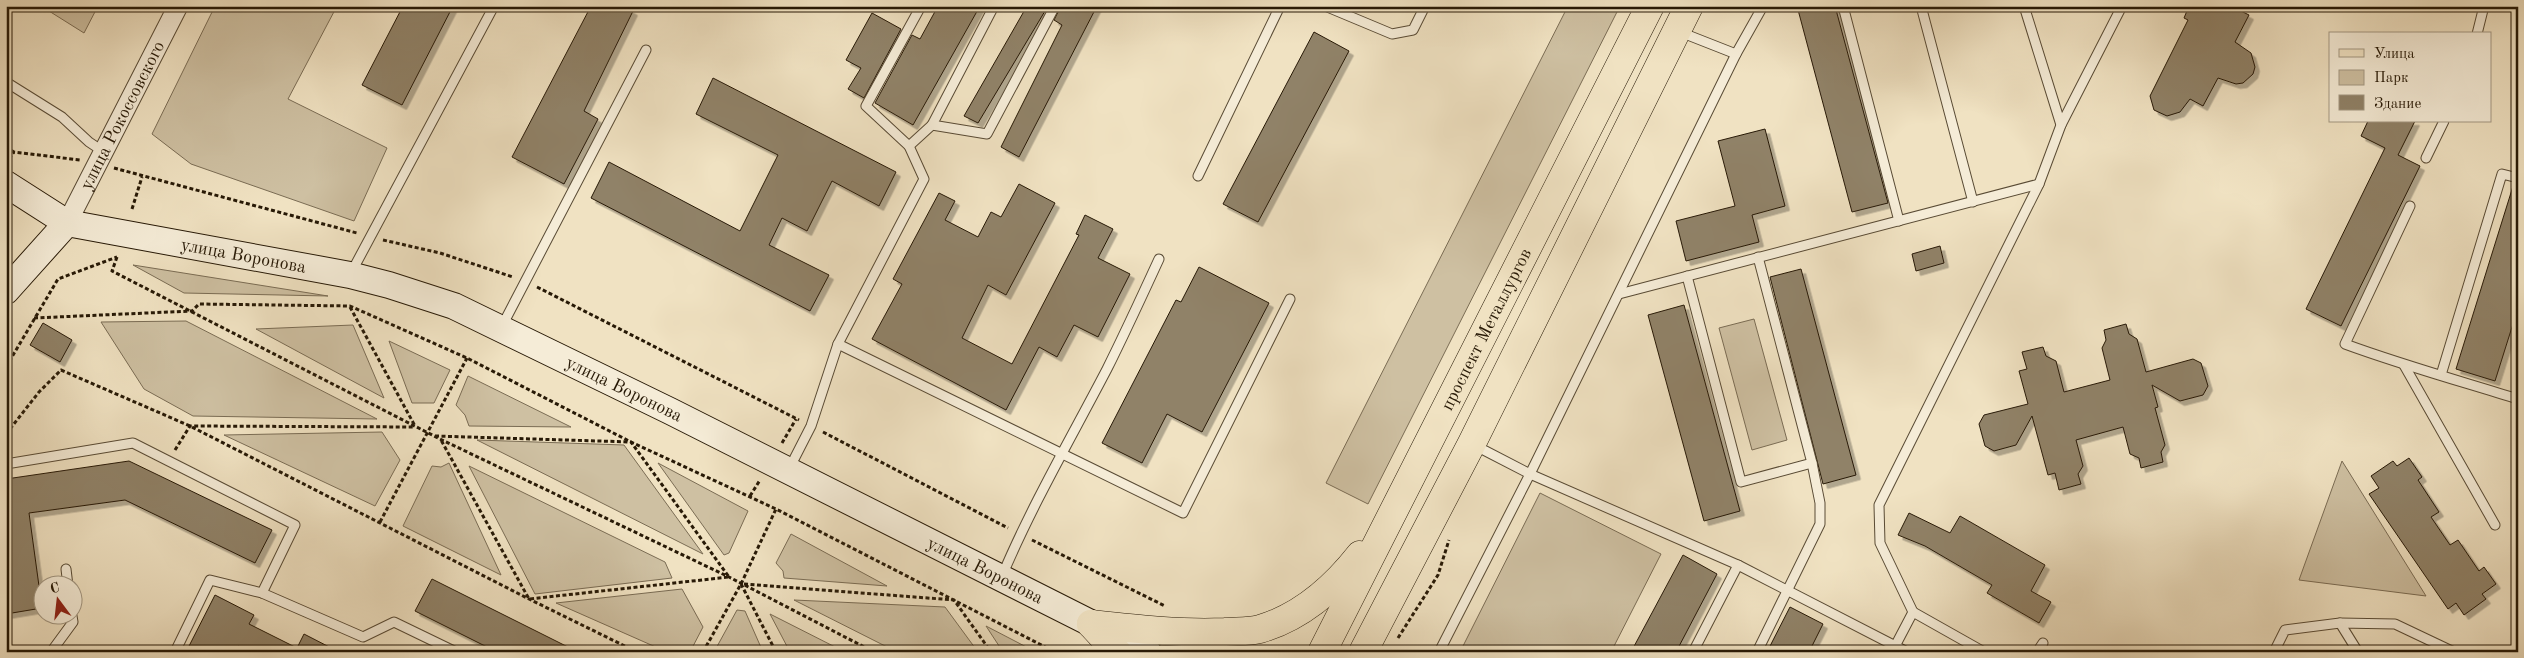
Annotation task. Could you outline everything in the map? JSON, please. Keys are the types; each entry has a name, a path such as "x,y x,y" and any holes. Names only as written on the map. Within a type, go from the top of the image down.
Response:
{"main road":[{"name":"проспект Металлургов","path":"1322,652 1650,6"},
{"name":"проспект Металлургов","path":"1363,652 1472,443 1689,6"},
{"name":"улица Воронова","path":"8,172 67,223 350,275 428,297 501,329 1148,652"},
{"path":"6,291 67,223"},
{"path":"1091,624 1169,632 1259,629 1296,614 1322,596 1351,567 1390,518"},
{"path":"1091,624 1117,652"}],"street":[{"name":"улица Рокоссовского","path":"67,223 178,6"}],"lane":[{"path":"350,275 494,6"},
{"path":"788,472 811,426 838,344 924,179 909,146 866,106 922,6"},
{"path":"909,146 932,125 994,6"},
{"path":"932,125 987,134 1055,6"},
{"path":"1198,176 1280,6"},
{"path":"1325,6 1392,34 1413,30 1425,6"},
{"path":"1439,652 1530,474 1736,54 1763,6"},
{"path":"1843,6 1898,221"},
{"path":"1921,6 1973,202"},
{"path":"2024,6 2062,125"},
{"path":"1984,652 1913,612 1880,543 1879,505 2039,184 2062,125 2122,6"},
{"path":"2478,32 2484,6"},
{"path":"1676,30 1736,54"},
{"path":"501,329 646,50"},
{"path":"6,82 62,117 88,142 104,152"},
{"path":"2426,158 2444,122"},
{"path":"2441,374 2502,174 2518,178"},
{"path":"1619,294 2039,184"},
{"path":"2410,206 2345,344 2404,365 2441,374 2518,400"},
{"path":"1757,652 1820,524 1820,503 1812,463 1758,257"},
{"path":"1001,579 1020,534 1107,368 1159,259"},
{"path":"1687,276 1741,482 1812,463"},
{"path":"838,344 1184,513 1290,300"},
{"path":"2404,365 2495,525"},
{"path":"6,464 133,443 295,525 262,593"},
{"path":"1472,443 1530,474 1738,565 1788,590 1893,649 1907,652"},
{"path":"1693,652 1738,565"},
{"path":"66,568 67,576"},
{"path":"176,652 210,580 262,593 363,637 394,622 456,652"},
{"path":"1893,649 1913,612"},
{"path":"2274,652 2285,630 2340,623 2395,624 2454,652"},
{"path":"2340,623 2358,652"},
{"path":"51,652 70,626"},
{"path":"2037,652 2043,643"}],"path":[{"path":"6,147 14,152 85,161"},
{"path":"8,172 14,152"},
{"path":"114,168 371,237 440,253 525,281 1173,610"},
{"path":"132,209 142,176"},
{"path":"6,367 58,279 117,257 112,271 433,436 729,577 874,652"},
{"path":"34,318 192,311 199,304 350,306 466,358 631,442 776,509 1055,652"},
{"path":"350,306 416,427"},
{"path":"380,522 466,358"},
{"path":"6,434 39,392 61,370 190,426 637,652"},
{"path":"190,426 416,427"},
{"path":"168,461 190,426"},
{"path":"433,436 631,442"},
{"path":"440,439 529,599"},
{"path":"631,442 729,577"},
{"path":"703,652 741,584 776,509"},
{"path":"529,599 729,577"},
{"path":"741,584 954,600"},
{"path":"741,584 776,652"},
{"path":"954,600 991,652"}],"green space":[{"path":"41,6 98,6 84,33"},
{"path":"215,6 337,6 288,99 387,148 354,221 191,164 152,134"},
{"path":"1568,6 1620,6 1368,504 1326,483"},
{"path":"133,265 328,296 184,293"},
{"path":"1754,319 1787,440 1752,450 1719,328"},
{"path":"186,321 377,419 193,416 144,389 101,322"},
{"path":"353,325 384,398 256,329"},
{"path":"389,341 450,370 434,403 412,403"},
{"path":"468,376 571,427 469,426 465,415 456,405"},
{"path":"382,432 400,460 375,506 224,435"},
{"path":"477,440 624,445 703,554"},
{"path":"2342,461 2426,596 2299,580"},
{"path":"449,463 501,575 403,526 432,466 441,467"},
{"path":"658,463 748,511 729,553 724,555"},
{"path":"469,466 665,562 672,578 535,594"},
{"path":"1540,493 1661,554 1611,652 1460,652"},
{"path":"791,534 887,586 784,578 783,571 776,563"},
{"path":"682,589 703,627 690,652 667,652 556,603"},
{"path":"794,600 945,607 978,652 897,652"},
{"path":"737,610 745,611 763,652 714,652"},
{"path":"770,614 845,652 790,652"},
{"path":"986,626 1036,652 1003,652"}],"building":[{"path":"403,6 453,6 402,105 362,85"},
{"path":"591,6 624,6 633,11 584,111 598,119 564,184 512,157"},
{"path":"938,6 980,6 913,125 875,103 912,35 920,39"},
{"path":"1027,6 1048,6 978,123 964,116"},
{"path":"1061,6 1097,6 1019,157 1001,147 1062,25 1054,20"},
{"path":"1797,6 1835,6 1888,203 1852,212"},
{"path":"2189,6 2231,6 2249,15 2235,42 2251,53 2255,67 2253,74 2243,83 2236,84 2218,78 2203,106 2190,99 2180,112 2167,116 2154,110 2150,96 2188,20 2184,18"},
{"path":"872,13 901,29 864,98 848,89 861,68 846,60"},
{"path":"1314,32 1349,51 1258,222 1223,204"},
{"path":"713,78 896,172 879,206 832,181 807,231 782,218 769,245 829,275 810,311 591,198 609,162 740,231 778,155 696,114"},
{"path":"2368,122 2414,122 2398,155 2420,166 2341,326 2306,309 2385,148 2361,136"},
{"path":"1765,129 1785,206 1752,215 1759,242 1686,261 1676,221 1735,206 1718,141"},
{"path":"2514,183 2518,184 2518,308 2495,381 2456,369"},
{"path":"1019,184 1055,203 1006,295 988,285 962,338 1012,364 1079,235 1076,234 1085,215 1113,229 1098,258 1130,274 1098,337 1074,325 1057,357 1039,347 1006,410 872,339 902,284 893,279 939,193 955,201 945,220 978,237 991,212 1001,217"},
{"path":"1940,246 1944,263 1916,271 1912,254"},
{"path":"1199,267 1269,303 1202,432 1167,414 1142,463 1102,443 1176,300 1181,302"},
{"path":"1801,269 1856,475 1823,484 1770,277"},
{"path":"1684,305 1740,511 1704,521 1648,315"},
{"path":"43,323 72,340 60,362 30,345"},
{"path":"2126,324 2129,334 2137,339 2146,372 2193,359 2201,363 2208,386 2203,395 2180,401 2152,385 2158,407 2155,408 2165,445 2161,452 2163,462 2141,468 2139,458 2130,454 2123,427 2076,440 2083,466 2078,474 2081,484 2059,490 2055,473 2048,475 2032,416 2016,445 1994,451 1985,446 1979,424 1984,415 2028,404 2019,371 2027,369 2022,352 2043,347 2046,356 2056,361 2064,392 2110,380 2102,348 2106,340 2104,330"},
{"path":"2409,458 2422,477 2418,480 2439,512 2431,517 2450,545 2458,540 2479,571 2484,567 2496,584 2482,594 2486,599 2464,615 2456,603 2448,609 2369,494 2379,488 2371,476 2393,461 2397,466"},
{"path":"129,461 272,530 255,563 125,500 29,513 38,576 32,576 32,610 6,614 6,479"},
{"path":"1909,513 1950,533 1960,516 2045,565 2031,591 2051,602 2039,623 1987,593 1992,585 1925,546 1898,535"},
{"path":"1683,555 1717,574 1676,652 1631,652"},
{"path":"432,579 578,652 497,652 415,611"},
{"path":"215,595 254,615 249,624 297,648 304,634 339,652 249,652 238,646 235,652 186,652"},
{"path":"1790,607 1823,624 1809,652 1767,652"}]}
